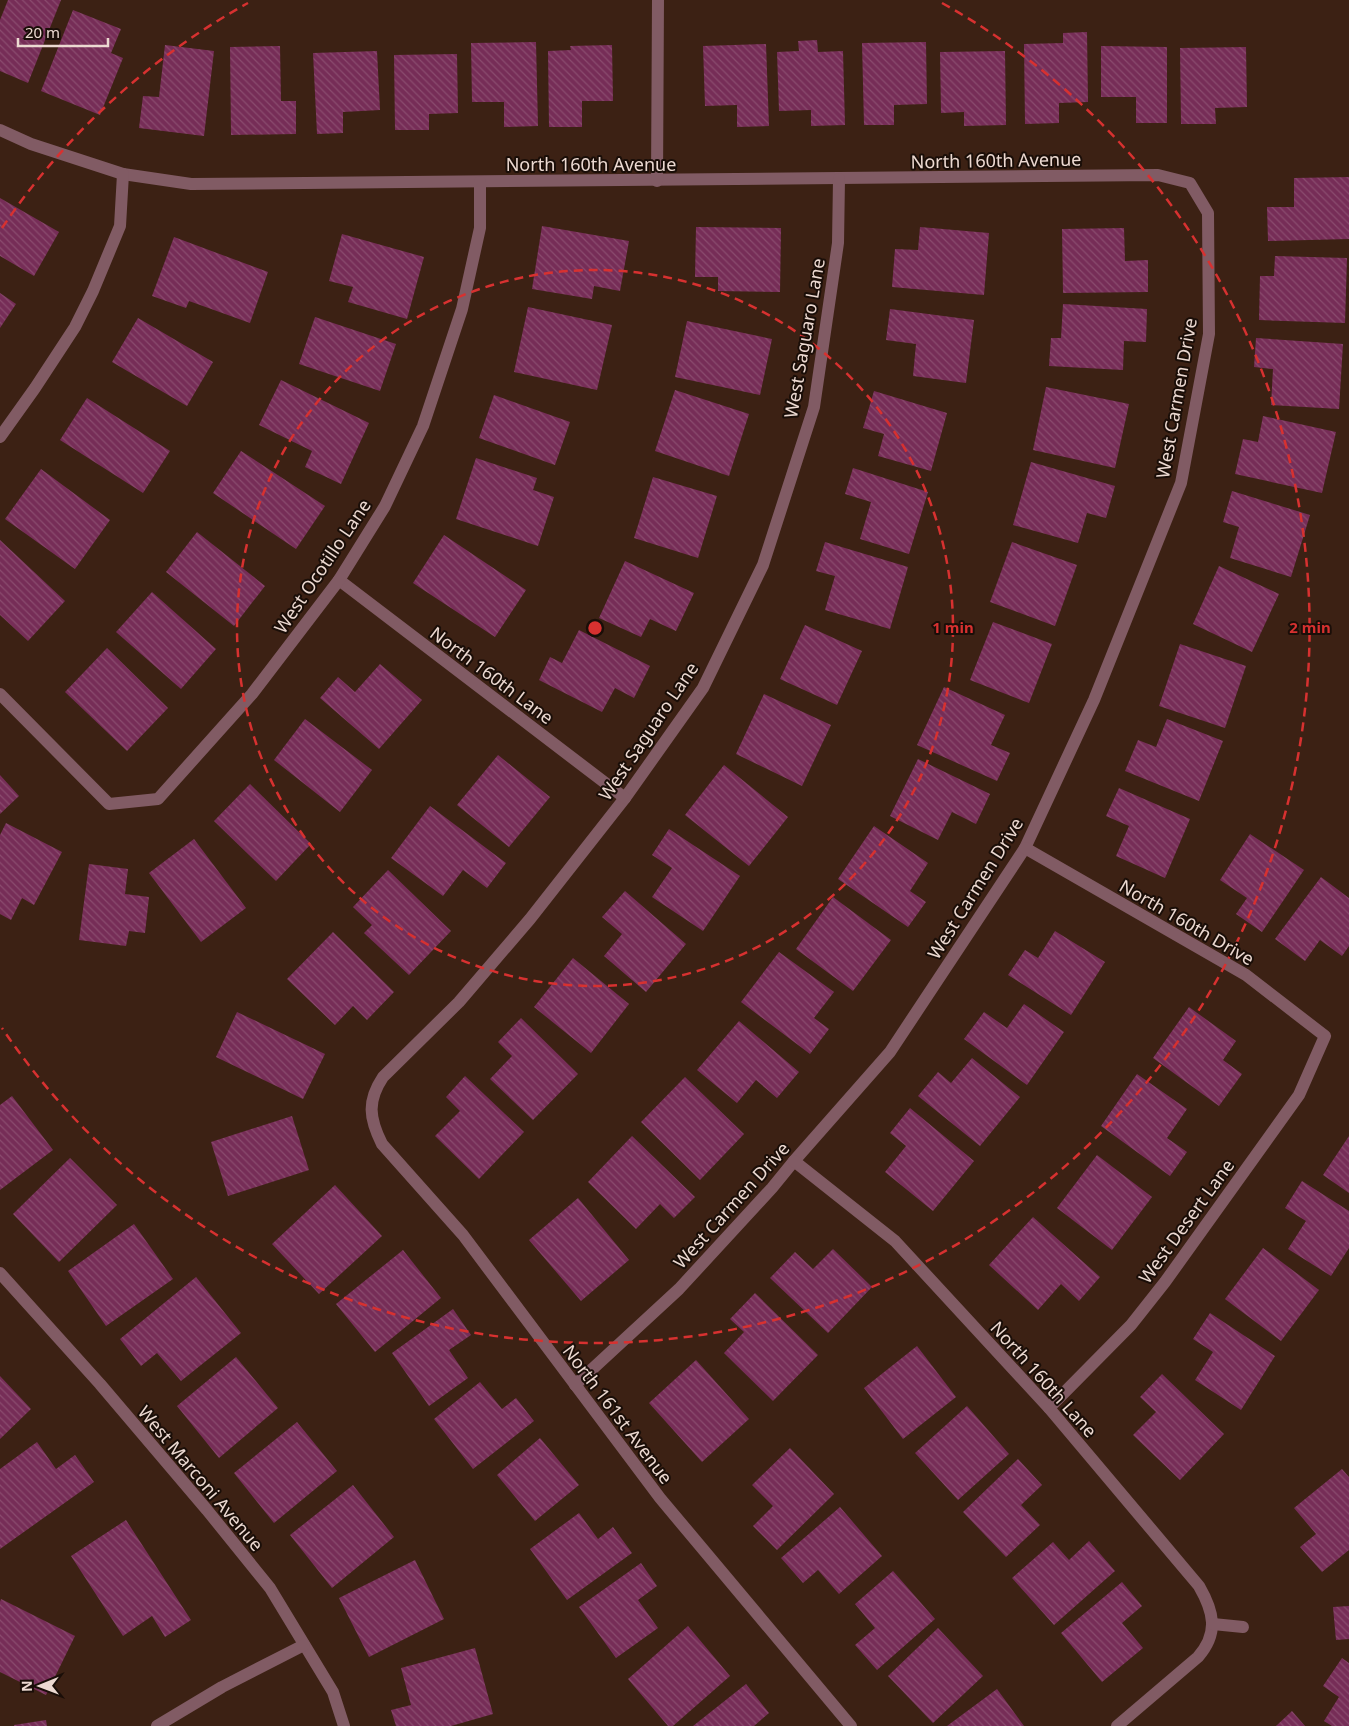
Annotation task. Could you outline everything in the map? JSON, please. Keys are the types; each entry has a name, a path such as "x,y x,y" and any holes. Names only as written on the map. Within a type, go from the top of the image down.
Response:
{"street":[{"path":"657,181 658,0"},
{"name":"North 160th Avenue","path":"0,130 31,144 123,174 191,184 1158,175 1190,184"},
{"path":"0,437 75,327 93,291 120,226 123,174"},
{"name":"West Saguaro Lane","path":"371,1114 375,1088 383,1077 433,1029 484,975 625,798 703,688 763,565 814,407 838,243 839,179"},
{"name":"West Ocotillo Lane","path":"0,694 109,804 158,799 252,694 339,580 385,506 423,426 464,300 480,228 480,182"},
{"name":"West Carmen Drive","path":"574,1385 680,1289 772,1188 890,1052 1025,848 1094,700 1181,483 1209,334 1208,213 1190,184"},
{"name":"North 160th Lane","path":"339,580 625,798"},
{"name":"North 160th Drive","path":"1025,848 1246,975 1325,1036"},
{"name":"West Desert Lane","path":"1048,1408 1131,1325 1165,1282 1298,1095 1325,1036"},
{"name":"North 161st Avenue","path":"371,1114 374,1129 382,1144 447,1215 482,1258 574,1385 660,1498 851,1726"},
{"name":"North 160th Lane","path":"794,1161 895,1241 1048,1408 1200,1586 1211,1610 1212,1624"},
{"name":"West Marconi Avenue","path":"0,1273 100,1384 207,1510 270,1588 333,1692 344,1726"},
{"path":"1117,1726 1198,1657 1210,1638 1212,1624 1243,1627"},
{"path":"157,1726 222,1687 304,1645"}],"building":[{"path":"8,0 61,0 28,83 0,71 0,20"},
{"path":"73,10 121,29 111,53 123,58 100,115 41,91"},
{"path":"1087,32 1088,102 1059,103 1059,123 1025,124 1024,44 1063,43 1063,33"},
{"path":"817,40 818,52 843,51 845,125 811,126 811,110 779,111 777,52 799,51 798,41"},
{"path":"536,42 538,126 504,127 504,102 472,102 471,43"},
{"path":"926,42 927,104 894,105 894,125 864,125 862,43"},
{"path":"766,44 769,126 737,127 737,105 705,106 703,46"},
{"path":"165,45 214,51 204,136 139,128 143,96 159,97"},
{"path":"612,45 613,101 582,101 582,127 549,127 548,51 571,50 570,46"},
{"path":"280,46 281,101 296,101 296,134 231,135 230,47"},
{"path":"1101,46 1167,47 1167,123 1136,123 1136,97 1101,97"},
{"path":"1246,47 1247,107 1215,108 1216,124 1181,124 1180,48"},
{"path":"377,51 380,110 343,112 343,133 317,134 313,53"},
{"path":"1005,51 1006,125 964,126 964,112 941,113 940,52"},
{"path":"457,54 458,113 429,114 429,130 395,130 394,55"},
{"path":"1349,177 1349,239 1268,241 1267,207 1294,207 1294,178"},
{"path":"0,198 59,232 34,276 0,256"},
{"path":"542,226 629,241 620,291 594,286 592,299 532,289"},
{"path":"696,227 781,228 780,292 718,291 718,277 695,277"},
{"path":"920,227 989,233 984,295 892,287 895,249 918,250"},
{"path":"1124,228 1125,261 1148,260 1148,292 1063,293 1062,229"},
{"path":"342,234 424,257 407,319 348,302 353,287 329,281"},
{"path":"174,237 268,272 250,323 189,301 186,308 152,296"},
{"path":"1275,256 1347,258 1345,323 1259,320 1260,276 1274,276"},
{"path":"0,293 16,304 0,328"},
{"path":"1063,304 1147,309 1146,342 1124,341 1123,370 1049,366 1051,338 1061,338"},
{"path":"528,307 612,325 597,390 514,372"},
{"path":"890,309 974,320 966,383 913,376 916,344 886,340"},
{"path":"315,317 396,344 380,391 299,364"},
{"path":"138,318 213,362 187,406 112,362"},
{"path":"687,321 772,339 760,395 675,377"},
{"path":"1256,338 1343,344 1339,409 1271,405 1273,369 1254,367"},
{"path":"281,380 369,423 341,484 305,467 312,451 259,425"},
{"path":"1046,387 1129,404 1115,468 1033,450"},
{"path":"675,390 749,414 729,476 655,451"},
{"path":"874,391 947,413 931,471 878,456 884,434 863,428"},
{"path":"494,395 570,422 555,465 479,438"},
{"path":"87,398 170,451 143,493 60,440"},
{"path":"1263,416 1336,432 1322,493 1235,474 1243,439 1258,442"},
{"path":"241,451 325,506 296,549 213,493"},
{"path":"476,458 537,478 533,490 554,497 538,546 456,519"},
{"path":"1031,462 1115,486 1106,518 1087,513 1078,543 1013,525"},
{"path":"853,468 928,492 909,554 860,539 871,502 845,494"},
{"path":"41,469 110,520 75,569 5,519"},
{"path":"653,477 717,496 698,558 634,538"},
{"path":"1232,491 1310,515 1291,577 1230,558 1239,527 1223,522"},
{"path":"197,532 265,586 234,626 166,572"},
{"path":"444,535 526,590 495,637 413,583"},
{"path":"0,540 65,601 28,641 0,615"},
{"path":"825,542 908,567 890,629 825,610 835,576 816,571"},
{"path":"1012,542 1077,565 1055,626 990,602"},
{"path":"625,561 694,593 676,631 650,619 641,637 599,618"},
{"path":"1219,566 1279,594 1252,652 1193,624"},
{"path":"152,592 216,649 181,689 116,632"},
{"path":"993,622 1052,644 1029,703 970,680"},
{"path":"805,625 862,651 837,705 780,679"},
{"path":"579,630 650,666 634,698 615,688 602,712 539,680 550,657 562,663"},
{"path":"1180,644 1246,666 1225,728 1159,706"},
{"path":"107,648 168,708 127,751 65,692"},
{"path":"380,664 422,700 379,749 320,698 338,677 355,692"},
{"path":"944,687 1005,715 991,745 1010,753 997,781 917,745"},
{"path":"764,694 831,725 802,786 736,754"},
{"path":"305,719 372,770 340,812 274,760"},
{"path":"1167,719 1223,741 1199,801 1125,771 1138,740 1156,747"},
{"path":"498,755 550,797 509,847 457,805"},
{"path":"918,759 990,794 976,824 952,812 938,840 890,816"},
{"path":"724,765 788,817 749,866 685,815"},
{"path":"0,775 19,796 0,814"},
{"path":"250,784 311,844 276,881 214,821"},
{"path":"1119,788 1190,819 1165,878 1116,856 1129,826 1106,816"},
{"path":"430,806 506,863 487,888 463,870 443,896 391,858"},
{"path":"6,823 62,852 34,905 22,898 11,920 0,914 0,835"},
{"path":"874,826 928,863 910,891 926,902 908,927 838,879"},
{"path":"669,829 740,876 703,931 652,897 672,868 652,855"},
{"path":"1250,834 1304,870 1262,932 1236,914 1247,898 1220,880"},
{"path":"194,839 246,908 201,942 149,873"},
{"path":"89,864 128,869 125,894 149,897 145,933 129,931 126,946 79,940"},
{"path":"388,870 451,931 409,975 364,933 372,925 353,907"},
{"path":"1321,877 1349,898 1349,946 1342,956 1320,940 1305,961 1275,939"},
{"path":"625,891 686,944 646,992 604,956 622,934 602,917"},
{"path":"833,897 891,940 853,991 796,949"},
{"path":"1055,931 1105,962 1071,1015 1008,975 1025,950 1038,958"},
{"path":"333,932 394,992 367,1020 353,1006 335,1025 287,979"},
{"path":"779,952 834,992 814,1018 829,1029 810,1054 741,1002"},
{"path":"573,958 629,1004 591,1053 534,1007"},
{"path":"1024,1004 1064,1032 1027,1085 964,1039 984,1012 1007,1028"},
{"path":"1189,1007 1236,1041 1223,1060 1242,1074 1219,1106 1153,1058"},
{"path":"237,1012 325,1054 303,1099 216,1057"},
{"path":"521,1018 578,1074 533,1120 490,1079 512,1056 498,1042"},
{"path":"739,1021 799,1072 777,1098 756,1080 737,1103 697,1070"},
{"path":"972,1058 1020,1097 980,1146 918,1096 938,1072 951,1083"},
{"path":"1137,1074 1187,1109 1167,1138 1187,1152 1170,1176 1101,1126"},
{"path":"465,1076 524,1132 479,1179 435,1136 460,1111 446,1097"},
{"path":"685,1077 744,1134 700,1180 641,1122"},
{"path":"12,1096 53,1150 0,1190 0,1105"},
{"path":"910,1108 974,1161 933,1211 885,1172 906,1146 890,1133"},
{"path":"292,1116 309,1170 228,1196 211,1142"},
{"path":"632,1136 695,1197 674,1218 660,1204 636,1229 588,1182"},
{"path":"1349,1136 1349,1193 1323,1175"},
{"path":"1097,1155 1152,1197 1112,1250 1057,1208"},
{"path":"70,1158 117,1205 59,1262 13,1214"},
{"path":"1302,1181 1349,1211 1349,1248 1331,1276 1288,1249 1306,1221 1285,1208"},
{"path":"335,1185 382,1236 319,1294 272,1244"},
{"path":"578,1198 629,1260 581,1301 529,1240"},
{"path":"1033,1217 1100,1277 1079,1301 1061,1284 1038,1310 989,1265"},
{"path":"134,1224 173,1279 106,1326 68,1271"},
{"path":"1263,1248 1319,1290 1281,1341 1225,1299"},
{"path":"833,1249 872,1287 828,1333 770,1278 795,1252 813,1269"},
{"path":"403,1250 441,1298 375,1352 336,1304"},
{"path":"196,1277 241,1333 181,1381 157,1353 141,1366 120,1339"},
{"path":"755,1293 818,1355 773,1401 724,1353 744,1332 730,1319"},
{"path":"453,1309 471,1335 449,1350 468,1378 429,1406 392,1353"},
{"path":"1210,1313 1275,1356 1241,1410 1195,1380 1213,1352 1193,1339"},
{"path":"917,1346 956,1397 903,1439 864,1388"},
{"path":"236,1357 278,1408 219,1458 177,1406"},
{"path":"696,1360 749,1419 702,1462 649,1403"},
{"path":"1162,1374 1224,1434 1180,1480 1133,1435 1156,1412 1140,1397"},
{"path":"0,1376 31,1409 0,1439"},
{"path":"480,1382 502,1409 516,1398 534,1421 473,1469 434,1419"},
{"path":"967,1406 1009,1454 958,1500 915,1453"},
{"path":"297,1422 337,1471 274,1523 234,1473"},
{"path":"540,1438 579,1485 535,1521 497,1475"},
{"path":"37,1442 56,1469 75,1455 94,1482 0,1549 0,1469"},
{"path":"790,1448 834,1494 777,1550 753,1526 773,1506 752,1485"},
{"path":"1018,1459 1042,1485 1021,1505 1040,1525 1006,1557 963,1512"},
{"path":"1342,1469 1349,1477 1349,1550 1322,1572 1300,1547 1316,1534 1294,1508"},
{"path":"353,1485 394,1537 332,1588 290,1535"},
{"path":"840,1507 882,1556 839,1594 818,1570 803,1583 781,1558"},
{"path":"579,1513 598,1539 613,1527 632,1553 567,1600 530,1549"},
{"path":"126,1520 191,1620 165,1637 152,1616 123,1636 71,1556"},
{"path":"1089,1541 1115,1571 1054,1625 1012,1578 1053,1542 1069,1560"},
{"path":"415,1560 444,1619 369,1657 339,1598"},
{"path":"641,1563 657,1586 638,1600 658,1628 616,1658 579,1607"},
{"path":"893,1571 935,1619 877,1670 855,1645 875,1628 855,1604"},
{"path":"1122,1582 1142,1606 1122,1623 1143,1648 1102,1682 1061,1633"},
{"path":"1,1599 75,1636 46,1695 0,1672"},
{"path":"1349,1606 1349,1639 1336,1640 1333,1607"},
{"path":"688,1626 730,1676 673,1726 668,1726 628,1679"},
{"path":"938,1628 983,1676 933,1723 888,1676"},
{"path":"475,1648 493,1714 451,1726 396,1726 391,1710 411,1705 401,1668"},
{"path":"1342,1658 1349,1663 1349,1726 1332,1726 1324,1721 1339,1697 1323,1686"},
{"path":"746,1684 769,1713 754,1726 693,1726"},
{"path":"997,1689 1024,1726 947,1726"},
{"path":"1292,1711 1305,1726 1276,1726"},
{"path":"46,1720 47,1726 14,1726 14,1725"}]}
